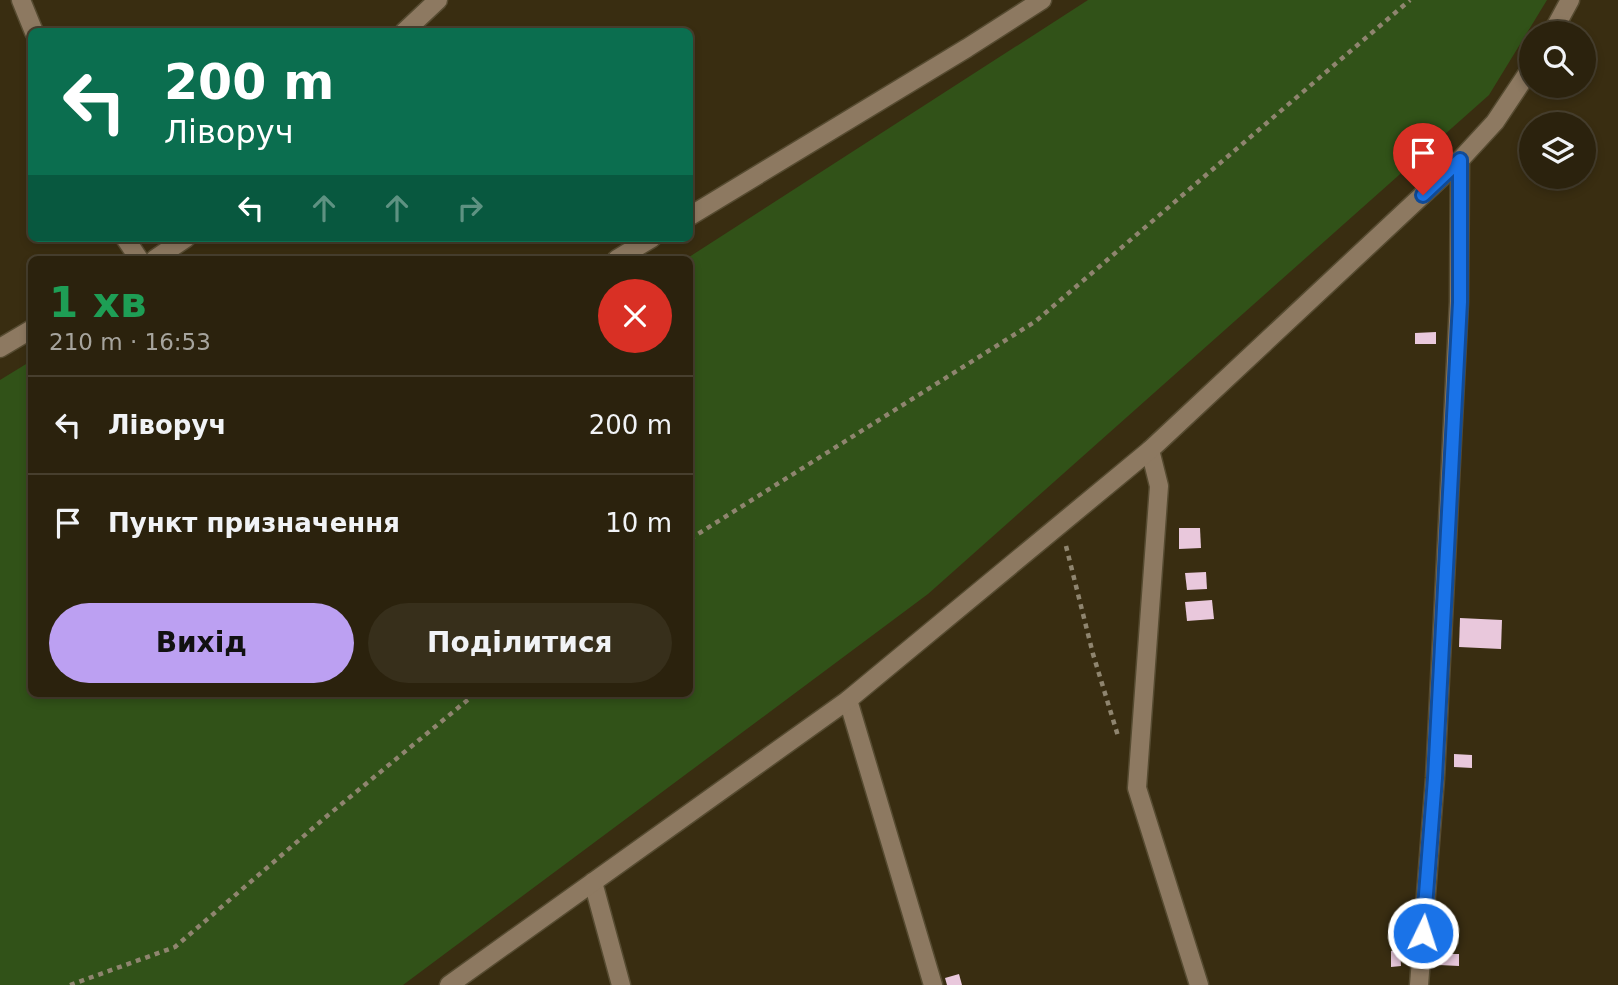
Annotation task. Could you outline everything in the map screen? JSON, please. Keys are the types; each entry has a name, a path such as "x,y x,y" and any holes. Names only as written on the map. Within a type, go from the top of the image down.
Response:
{"street":[{"path":"21,0 32,28"},
{"path":"408,28 438,0"},
{"path":"693,214 1042,0"},
{"path":"1559,21 1570,0"},
{"path":"449,985 848,700 1150,450 1460,160 1495,122 1519,86"},
{"path":"1419,985 1435,778 1460,302 1460,160"},
{"path":"159,256 180,242"},
{"path":"622,256 645,242"},
{"path":"0,348 28,331"},
{"path":"1150,450 1159,486 1137,788 1199,985"},
{"path":"848,700 933,985"},
{"path":"593,881 621,985"}],"path":[{"path":"693,537 1036,321 1410,0"},
{"path":"1061,524 1093,654 1120,742"},
{"path":"70,985 175,947 471,697"}],"green space":[{"path":"1088,0 1547,0 1534,21 1519,21 1519,46 1489,95 928,594 403,985 0,985 0,380 28,363 28,697 693,697 693,256 691,256"}],"building":[{"path":"1436,332 1436,344 1415,344 1415,333"},
{"path":"1179,528 1200,528 1201,548 1179,549"},
{"path":"1206,572 1207,589 1187,590 1185,573"},
{"path":"1212,600 1214,619 1187,621 1185,602"},
{"path":"1460,618 1502,620 1501,649 1459,647"},
{"path":"1454,754 1472,755 1472,768 1454,767"},
{"path":"1400,950 1401,966 1391,967 1391,951"},
{"path":"1439,954 1459,954 1459,966 1439,965"},
{"path":"959,974 962,985 947,985 945,978"}],"route":[{"path":"1423,195 1460,160 1460,302 1435,778 1423,933"}]}
